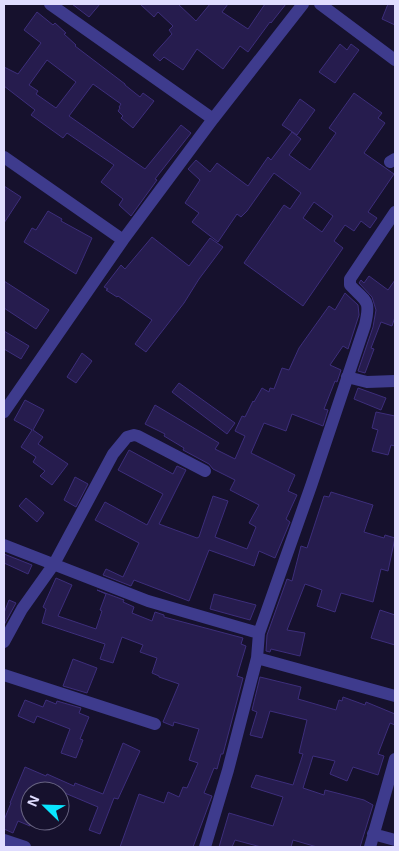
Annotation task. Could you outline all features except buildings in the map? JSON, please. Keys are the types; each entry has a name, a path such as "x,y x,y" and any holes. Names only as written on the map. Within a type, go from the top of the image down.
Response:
{"street":[{"path":"50,4 213,119"},
{"path":"4,412 123,240 213,119 303,4"},
{"path":"320,4 395,60"},
{"path":"4,157 123,240"},
{"path":"205,847 228,770 257,658 259,633 365,325 368,311 367,301 350,284 350,279 395,212"},
{"path":"347,376 367,382 395,381"},
{"path":"4,642 22,609 54,564 113,454 127,437 138,436 205,471"},
{"path":"4,545 148,601 259,633"},
{"path":"257,658 395,696"},
{"path":"4,675 155,724"},
{"path":"370,847 395,759"},
{"path":"374,834 395,840"},
{"path":"4,840 25,847"}]}
